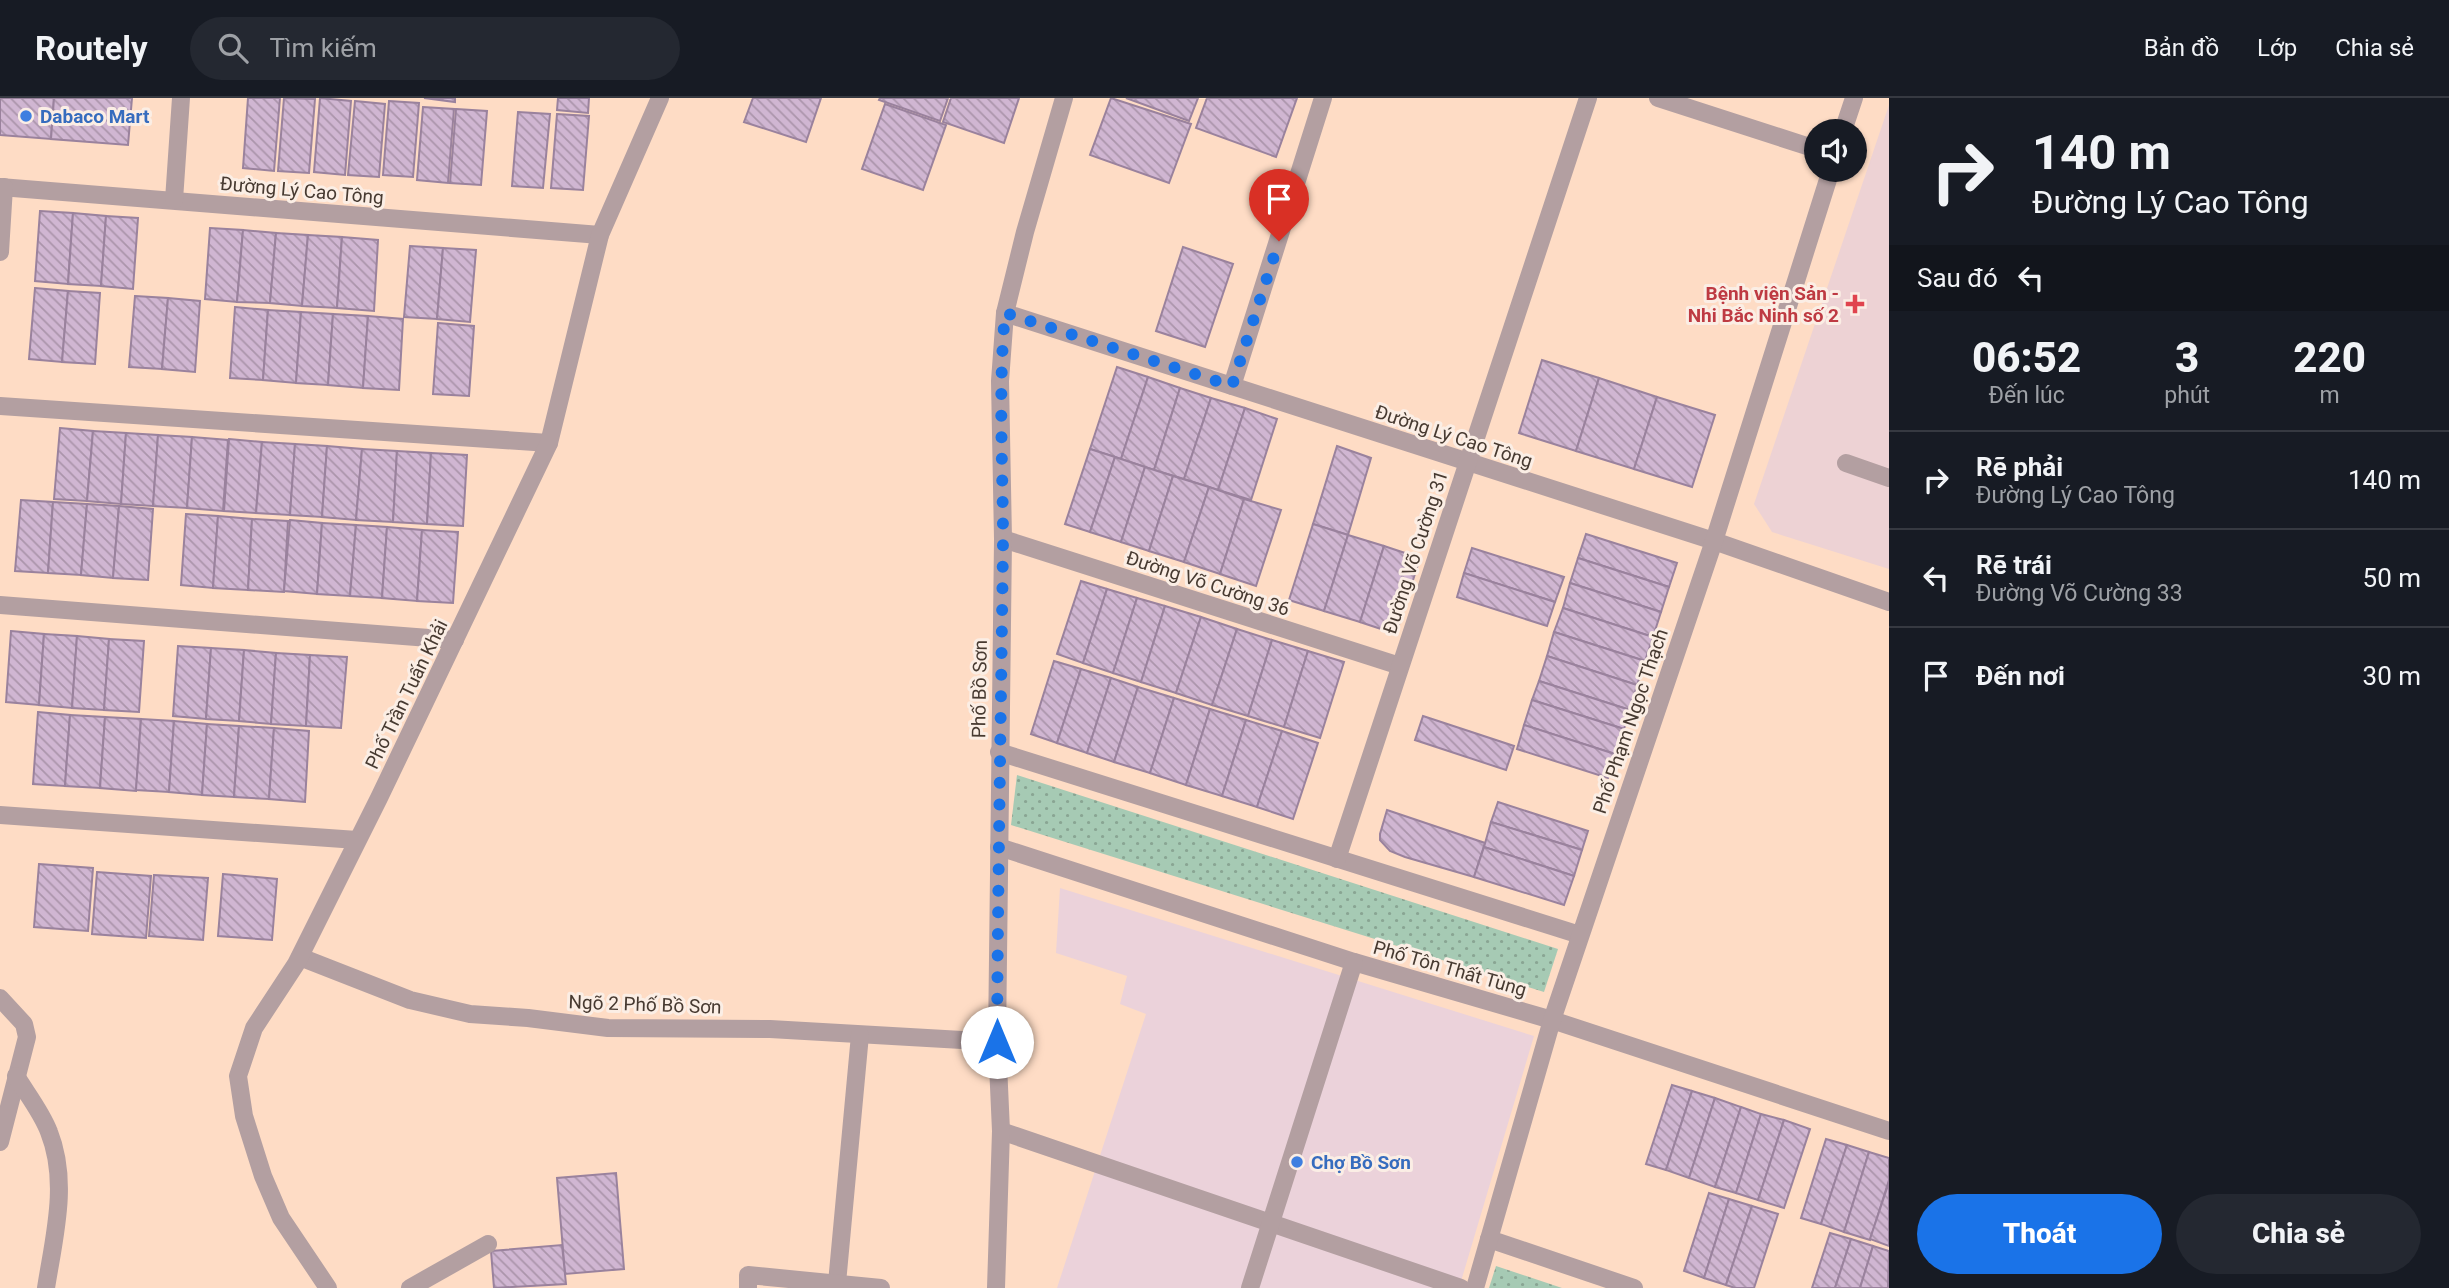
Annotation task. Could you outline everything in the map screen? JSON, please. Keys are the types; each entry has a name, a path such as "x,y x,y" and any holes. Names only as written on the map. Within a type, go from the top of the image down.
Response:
{"street":[{"path":"174,200 181,98"},
{"name":"Phố Trần Tuấn Khải","path":"328,1288 281,1218 244,1116 238,1076 254,1028 300,957 549,443 600,235 660,98"},
{"name":"Phố Bồ Sơn","path":"996,1288 1000,1131 997,1042 1003,540 1000,381 1005,313 1025,232 1064,98"},
{"path":"1232,386 1323,98"},
{"name":"Đường Võ Cường 31","path":"1337,859 1588,98"},
{"path":"1658,98 1804,145"},
{"path":"1847,119 1854,98"},
{"name":"Phố Phạm Ngọc Thạch","path":"1475,1288 1552,1020 1714,541 1827,182"},
{"path":"0,253 2,187"},
{"name":"Đường Lý Cao Tông","path":"2,187 600,235"},
{"name":"Đường Lý Cao Tông","path":"1005,313 1714,541 1889,602"},
{"path":"0,406 549,443"},
{"path":"1846,463 1889,478"},
{"name":"Đường Võ Cường 36","path":"1003,540 1400,666"},
{"path":"0,605 455,640"},
{"path":"999,752 1580,935"},
{"path":"0,815 357,840"},
{"name":"Phố Tôn Thất Tùng","path":"999,847 1354,962 1552,1020 1889,1132"},
{"name":"Ngõ 2 Phố Bồ Sơn","path":"300,957 410,1000 470,1014 608,1028 770,1029 997,1042"},
{"path":"1250,1288 1354,962"},
{"path":"0,998 23,1024 27,1037 0,1142"},
{"path":"837,1283 860,1035"},
{"path":"16,1076 49,1131 58,1164 59,1205 46,1288"},
{"path":"1000,1131 1461,1288"},
{"path":"1489,1239 1634,1288"},
{"path":"411,1288 488,1244"},
{"path":"748,1288 748,1275 881,1288"}],"shaded area":[{"name":"Bệnh viện Sản - Nhi Bắc Ninh số 2","path":"1889,105 1889,569 1772,532 1754,504 1863,182 1867,182 1867,170"},
{"name":"Chợ Bồ Sơn","path":"1060,888 1534,1036 1459,1288 1057,1288 1146,1014 1120,1004 1127,976 1056,953"}],"green space":[{"path":"1017,775 1558,949 1544,992 1011,825"},
{"path":"1496,1266 1562,1288 1489,1288"}],"building":[{"name":"Dabaco Mart","path":"0,98 54,98 51,139 0,135"},
{"path":"54,98 132,98 128,145 51,139"},
{"path":"248,98 280,98 274,171 243,168"},
{"path":"284,98 315,99 309,173 278,171"},
{"path":"320,98 351,101 345,175 314,172"},
{"path":"424,98 455,98 455,102"},
{"path":"558,98 589,98 588,113 557,110"},
{"path":"753,98 821,98 806,142 744,122"},
{"path":"948,98 940,121 879,100"},
{"path":"951,98 1019,98 1004,143 943,122"},
{"path":"1111,98 1191,124 1169,183 1090,155"},
{"path":"1126,98 1198,98 1189,121"},
{"path":"1207,98 1297,98 1276,157 1196,128"},
{"path":"355,101 385,104 379,177 348,175"},
{"path":"389,101 419,103 413,177 383,175"},
{"path":"885,104 946,125 923,190 862,169"},
{"path":"423,107 454,109 448,183 417,180"},
{"path":"456,109 487,111 481,185 450,183"},
{"path":"518,112 550,114 543,188 512,186"},
{"path":"557,114 589,116 583,190 551,188"},
{"path":"40,211 73,213 68,284 35,281"},
{"path":"73,213 106,216 101,286 68,284"},
{"path":"106,216 138,218 133,289 101,286"},
{"path":"210,228 243,230 237,302 205,299"},
{"path":"243,230 276,233 270,303 237,302"},
{"path":"276,233 308,235 302,306 270,303"},
{"path":"308,235 342,237 337,308 302,306"},
{"path":"342,237 378,240 374,311 337,308"},
{"path":"410,246 443,248 437,319 404,317"},
{"path":"1183,247 1233,264 1205,347 1156,331"},
{"path":"443,248 476,250 470,322 437,319"},
{"path":"35,288 68,291 62,362 29,359"},
{"path":"68,291 100,293 95,364 62,362"},
{"path":"135,296 168,298 162,369 129,367"},
{"path":"168,298 200,301 195,372 162,369"},
{"path":"235,307 268,310 263,380 230,378"},
{"path":"268,310 301,312 296,383 263,380"},
{"path":"301,312 333,314 328,385 296,383"},
{"path":"333,314 368,316 363,388 328,385"},
{"path":"368,316 403,319 399,390 363,388"},
{"path":"438,323 474,326 469,396 433,394"},
{"path":"1542,360 1599,378 1576,451 1519,433"},
{"path":"1117,367 1148,377 1121,459 1090,449"},
{"path":"1148,377 1180,388 1154,470 1121,459"},
{"path":"1599,378 1657,397 1634,469 1576,451"},
{"path":"1180,388 1211,398 1184,479 1154,470"},
{"path":"1657,397 1715,415 1692,487 1634,469"},
{"path":"1211,398 1245,408 1218,490 1184,479"},
{"path":"1245,408 1277,419 1251,500 1218,490"},
{"path":"60,428 93,431 87,501 54,499"},
{"path":"93,431 126,433 121,504 87,501"},
{"path":"126,433 158,435 153,506 121,504"},
{"path":"158,435 192,437 187,508 153,506"},
{"path":"192,437 228,440 223,511 187,508"},
{"path":"229,439 262,442 256,513 224,511"},
{"path":"262,442 295,444 290,515 256,513"},
{"path":"295,444 327,446 322,517 290,515"},
{"path":"327,446 362,449 356,520 322,517"},
{"path":"1337,446 1371,458 1348,535 1313,524"},
{"path":"362,449 397,451 393,522 356,520"},
{"path":"1090,449 1115,457 1090,532 1065,524"},
{"path":"397,451 431,453 427,524 393,522"},
{"path":"431,453 467,455 463,526 427,524"},
{"path":"1115,457 1145,467 1121,542 1090,532"},
{"path":"1145,467 1173,476 1149,551 1121,542"},
{"path":"1173,476 1209,487 1184,562 1149,551"},
{"path":"1209,487 1244,499 1220,574 1184,562"},
{"path":"1244,499 1281,510 1256,586 1220,574"},
{"path":"21,500 53,502 48,573 15,571"},
{"path":"53,502 87,504 81,575 48,573"},
{"path":"87,504 119,506 113,578 81,575"},
{"path":"119,506 153,509 148,580 113,578"},
{"path":"186,514 218,516 213,588 181,585"},
{"path":"218,516 252,519 248,590 213,588"},
{"path":"252,519 288,521 284,592 248,590"},
{"path":"290,520 322,523 317,594 284,591"},
{"path":"322,523 356,525 350,596 317,594"},
{"path":"1313,524 1348,535 1324,611 1289,600"},
{"path":"356,525 387,527 382,598 350,596"},
{"path":"387,527 422,530 417,601 382,598"},
{"path":"422,530 458,532 453,603 417,601"},
{"path":"1586,534 1677,563 1669,587 1578,558"},
{"path":"1348,535 1384,546 1360,622 1324,611"},
{"path":"1384,546 1420,558 1396,634 1360,622"},
{"path":"1472,548 1564,577 1555,602 1464,573"},
{"path":"1578,558 1669,587 1661,612 1570,583"},
{"path":"1464,573 1555,602 1547,626 1457,597"},
{"path":"1081,581 1107,589 1083,663 1057,654"},
{"path":"1570,583 1661,612 1653,637 1563,608"},
{"path":"1107,589 1137,598 1113,673 1083,663"},
{"path":"1137,598 1165,606 1141,682 1113,673"},
{"path":"1165,606 1201,617 1176,693 1141,682"},
{"path":"1563,608 1653,637 1645,661 1554,632"},
{"path":"1201,617 1237,629 1212,705 1176,693"},
{"path":"1237,629 1272,640 1248,716 1212,705"},
{"path":"11,631 44,634 39,705 6,702"},
{"path":"1554,632 1645,661 1637,685 1547,656"},
{"path":"44,634 77,636 72,708 39,705"},
{"path":"77,636 109,639 104,710 72,708"},
{"path":"109,639 144,641 139,712 104,710"},
{"path":"1272,640 1308,651 1284,727 1248,716"},
{"path":"178,646 211,648 206,719 173,716"},
{"path":"211,648 244,650 239,721 206,719"},
{"path":"244,650 276,653 271,724 239,721"},
{"path":"1308,651 1344,662 1320,738 1284,727"},
{"path":"276,653 310,655 306,726 271,724"},
{"path":"310,655 347,657 341,728 306,726"},
{"path":"1547,656 1637,685 1630,710 1539,681"},
{"path":"1054,661 1081,669 1057,743 1031,734"},
{"path":"1081,669 1111,678 1087,753 1057,743"},
{"path":"1111,678 1138,687 1114,762 1087,753"},
{"path":"1539,681 1630,710 1624,729 1532,700"},
{"path":"1138,687 1174,698 1150,773 1114,762"},
{"path":"1174,698 1210,709 1186,785 1150,773"},
{"path":"1532,700 1624,729 1615,754 1524,725"},
{"path":"1210,709 1246,720 1222,796 1186,785"},
{"path":"38,712 70,715 65,786 33,784"},
{"path":"70,715 105,717 100,788 65,786"},
{"path":"1423,716 1514,746 1506,770 1415,740"},
{"path":"105,717 141,719 136,791 100,788"},
{"path":"141,719 174,721 169,792 136,790"},
{"path":"1246,720 1282,731 1257,807 1222,796"},
{"path":"174,721 207,724 202,795 169,792"},
{"path":"207,724 239,726 234,797 202,795"},
{"path":"1524,725 1615,754 1608,778 1517,749"},
{"path":"239,726 274,728 269,799 234,797"},
{"path":"274,728 309,731 305,802 269,799"},
{"path":"1282,731 1318,743 1293,819 1257,807"},
{"path":"1498,802 1588,831 1582,850 1491,822"},
{"path":"1387,810 1485,843 1474,877 1390,851 1380,840"},
{"path":"1491,822 1582,850 1574,876 1484,847"},
{"path":"1484,847 1574,876 1564,905 1474,877"},
{"path":"39,864 93,868 88,931 34,927"},
{"path":"97,872 151,876 146,938 92,934"},
{"path":"223,874 277,879 272,940 218,936"},
{"path":"154,875 208,878 203,940 149,936"},
{"path":"1672,1085 1692,1091 1666,1170 1646,1164"},
{"path":"1692,1091 1715,1098 1689,1178 1666,1170"},
{"path":"1715,1098 1741,1107 1715,1187 1689,1178"},
{"path":"1741,1107 1761,1114 1736,1193 1715,1187"},
{"path":"1761,1114 1784,1120 1758,1200 1736,1193"},
{"path":"1784,1120 1810,1129 1784,1208 1758,1200"},
{"path":"1826,1139 1847,1145 1821,1224 1801,1218"},
{"path":"1847,1145 1869,1152 1844,1232 1821,1224"},
{"path":"1869,1152 1889,1158 1889,1180 1870,1240 1844,1232"},
{"path":"616,1173 624,1269 565,1274 557,1178"},
{"path":"1889,1182 1889,1246 1870,1239"},
{"path":"1709,1193 1729,1199 1704,1278 1684,1271"},
{"path":"1729,1199 1752,1206 1726,1285 1704,1278"},
{"path":"1752,1206 1778,1214 1754,1288 1735,1288 1726,1285"},
{"path":"1830,1233 1851,1239 1835,1288 1812,1288"},
{"path":"1851,1239 1873,1246 1860,1288 1835,1288"},
{"path":"562,1245 566,1284 494,1288 491,1251"},
{"path":"1873,1246 1889,1251 1888,1288 1860,1288"}],"place":[{"name":"Dabaco Mart","path":"26,116"},
{"name":"Bệnh viện Sản - Nhi Bắc Ninh số 2","path":"1855,304"},
{"name":"Chợ Bồ Sơn","path":"1297,1162"}],"route":[{"path":"997,1042 1003,540 1000,381 1005,313 1232,386 1279,241"}]}
